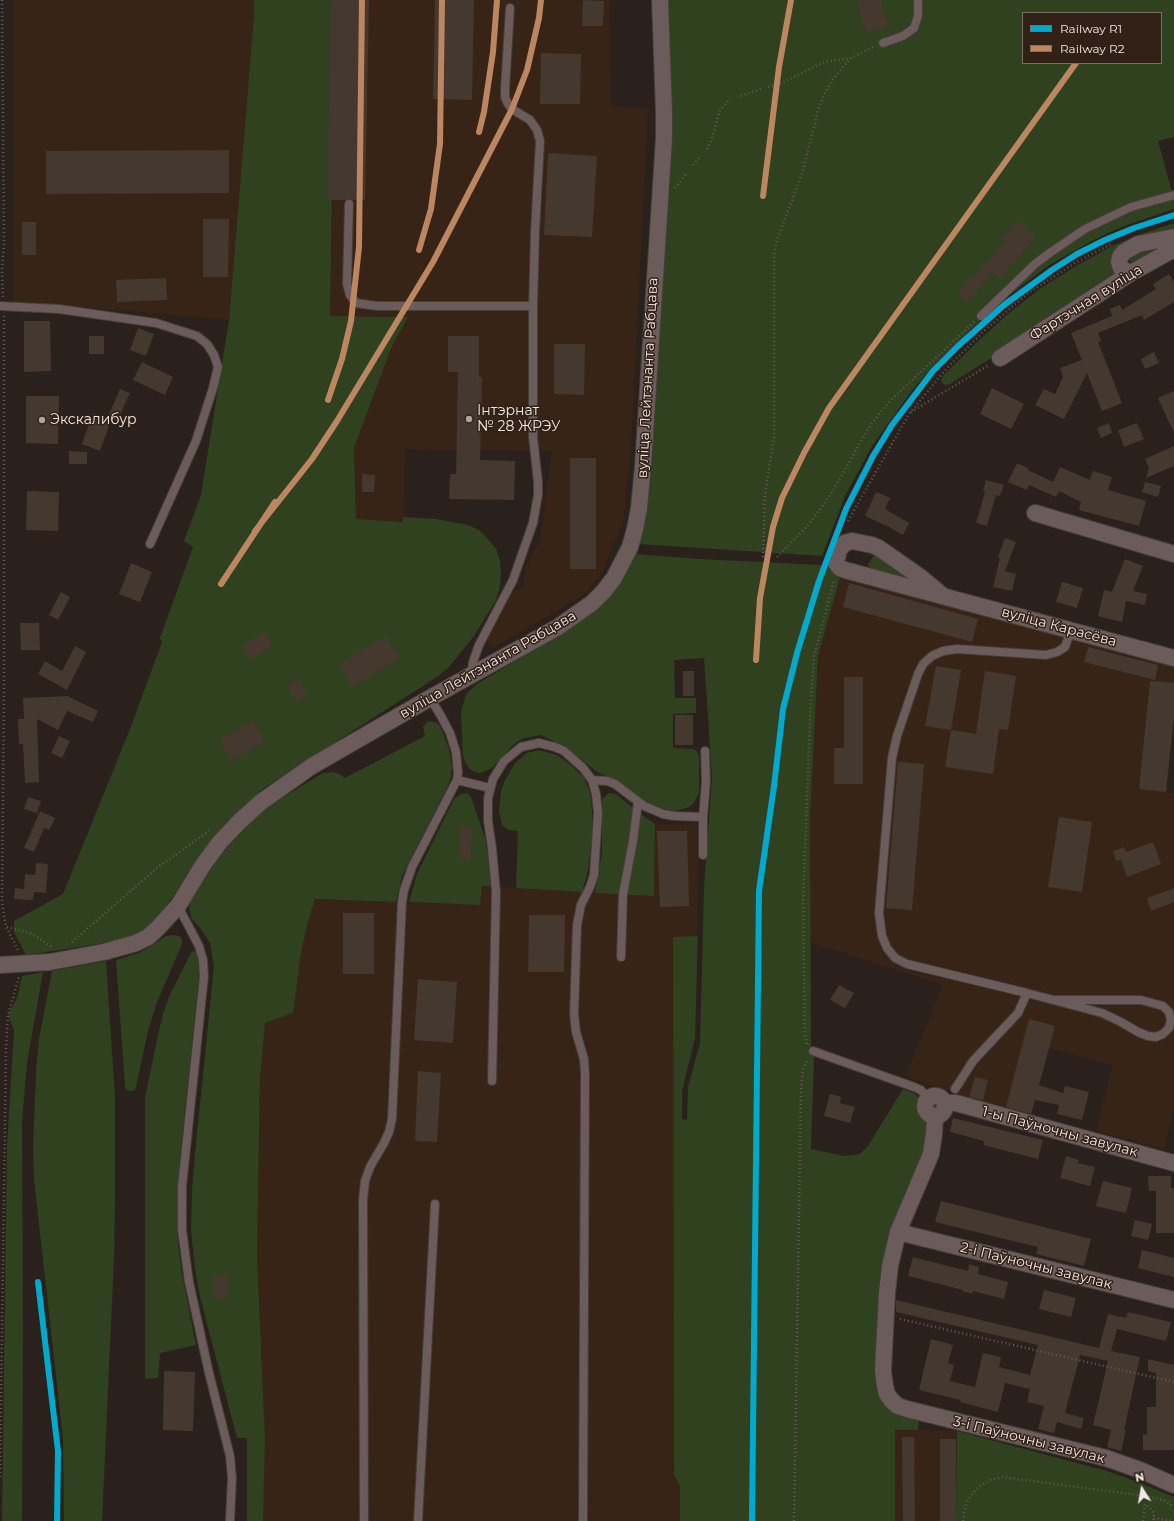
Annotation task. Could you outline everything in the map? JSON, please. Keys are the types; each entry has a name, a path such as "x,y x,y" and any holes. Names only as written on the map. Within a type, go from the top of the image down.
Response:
{"street":[{"name":"вуліца Лейтэнанта Рабцава","path":"0,965 50,962 104,952 148,937 178,906 203,865 220,842 261,802 312,766 558,627 592,603 614,578 630,547 635,529 639,508 643,466 664,138 660,0"},
{"path":"1131,273 1121,268 1119,262 1120,257 1124,252 1138,244 1174,237"},
{"name":"Фартэчная вуліца","path":"1000,358 1131,273 1174,250"},
{"path":"1036,513 1174,554"},
{"name":"вуліца Карасёва","path":"943,596 919,576 879,548 866,543 852,541 842,546 836,559 837,566 845,570 1174,658"},
{"name":"1-ы Паўночны завулак","path":"928,1099 938,1096 944,1100 945,1103 956,1103 1174,1163"},
{"path":"928,1099 926,1101 925,1108 928,1114 935,1117 944,1113 945,1103"},
{"path":"886,1316 890,1266 898,1232 931,1154 935,1117"},
{"name":"2-і Паўночны завулак","path":"898,1232 1174,1300"},
{"name":"3-і Паўночны завулак","path":"886,1316 883,1378 887,1394 898,1406 1106,1458 1140,1470 1174,1485"}],"lane":[{"path":"883,44 903,36 914,28 918,16 918,0"},
{"path":"471,675 473,662 479,645 513,580 531,530 536,509 538,482 532,437 533,306 540,141 537,130 530,120 512,109 505,97 510,8"},
{"path":"981,316 1035,264 1085,229 1131,207 1174,195"},
{"path":"349,204 347,284 350,295 356,303 377,306 533,306"},
{"path":"2,306 59,309 156,323 197,336 207,344 214,355 218,367 196,441 150,544"},
{"path":"1056,1000 1141,1000 1162,1006 1169,1012 1171,1020 1169,1028 1163,1034 1148,1036 1102,1013 1056,1000 907,964 896,958 887,948 882,936 879,913 892,758 904,714 923,664 932,656 943,651 957,649 1046,655 1057,652 1065,647 1071,630"},
{"path":"364,1521 364,1187 370,1167 389,1132 392,1119 402,902 404,890 412,867 457,780 458,766 453,742 446,724 430,698"},
{"path":"492,1081 496,892 487,809 490,788 498,771 512,754 521,747 539,743 564,751 583,768 592,780 596,794 598,812 596,861 592,881 578,918 574,1014 576,1032 584,1059 585,1074 583,1521"},
{"path":"703,855 703,817 706,780 704,750"},
{"path":"457,780 490,788"},
{"path":"592,780 607,781 615,784 638,802 663,814 703,817"},
{"path":"621,957 623,894 633,841 638,802"},
{"path":"178,906 199,946 203,960 204,976 182,1188 182,1230 189,1282 209,1373 230,1456 232,1478 230,1521"},
{"path":"955,1089 973,1061 1018,1013 1027,993"},
{"name":"1-ы Паўночны завулак","path":"812,1051 914,1087 921,1090 928,1099"},
{"path":"418,1521 435,1204"}],"path":[{"path":"2,0 4,244 2,270 4,672 2,902 6,927 20,953"},
{"path":"780,84 824,62 851,58 864,51 883,44"},
{"path":"763,557 765,496 774,436 774,256 782,224 802,174 819,107 833,79 851,58"},
{"path":"768,87 774,85"},
{"path":"740,96 761,89"},
{"path":"707,149 712,138 720,110 727,102 731,100"},
{"path":"693,165 699,158"},
{"path":"848,521 909,414 948,367 1005,312 1049,279 1075,263 1116,242"},
{"path":"777,558 809,524 822,507 834,490 868,429 888,404 981,316"},
{"path":"909,414 1000,358"},
{"path":"794,1521 801,1090 804,1069 812,1051 808,1048 805,1035 803,901 809,717 814,656 837,566"},
{"path":"68,944 76,940 158,867 212,828"},
{"path":"6,927 30,933 54,949"},
{"path":"0,1477 6,1049 8,1015 20,975"},
{"path":"886,1316 1174,1382"},
{"path":"963,1521 967,1502 973,1493 980,1486 991,1480 1002,1477 1154,1497 1164,1500 1174,1507"},
{"path":"1143,1521 1145,1504 1152,1510 1154,1520 1174,1520"}],"shaded area":[{"path":"13,0 254,0 229,320 13,302"},
{"path":"337,0 609,0 611,106 648,109 631,449 623,523 600,576 585,594 493,648 486,641 513,591 522,588 525,579 525,568 540,540 552,451 405,449 404,522 356,519 354,448 392,346 408,317 330,316"},
{"path":"841,574 1174,663 1174,717 1166,792 1174,793 1174,1111 1164,1149 1096,1131 1113,1065 1049,1048 1031,1114 969,1098 905,1076 943,985 810,942 810,820 818,656"},
{"path":"697,823 698,936 673,938 674,1474 680,1487 680,1521 263,1521 265,1438 257,1256 260,1079 265,1023 293,1013 301,953 307,925 315,899 480,905 482,886 654,896 655,824"},
{"path":"895,1430 957,1431 956,1521 895,1521"}],"green space":[{"path":"254,0 331,0 332,200 330,316 408,317 392,346 354,448 356,519 403,522 403,517 436,519 468,525 479,530 496,549 500,561 500,587 496,600 474,636 448,668 437,677 264,788 233,817 207,847 161,914 143,931 132,937 118,941 26,955 14,932 14,921 63,894 130,729 162,642 160,638 193,547 184,541 201,495 229,320"},
{"path":"667,0 1174,0 1174,137 1158,141 1174,200 1174,209 1108,233 1048,266 999,303 941,358 914,388 872,446 845,496 822,556 639,544 645,521 651,478 669,171 670,77"},
{"path":"1174,223 1174,233 1141,240 1110,283 950,384 943,384 941,380 944,375 974,345 1009,313 1041,288 1112,246"},
{"path":"1170,242 1132,264 1129,260 1129,254"},
{"path":"635,554 820,565 841,574 818,656 810,820 811,1044 814,1058 811,1149 844,1156 860,1154 868,1146 903,1089 915,1094 918,1097 926,1125 927,1134 925,1151 891,1229 879,1288 875,1371 878,1395 883,1402 903,1416 919,1420 918,1430 895,1430 895,1521 680,1521 680,1487 674,1474 673,937 698,936 695,1038 682,1091 682,1119 687,1120 688,1087 700,1043 704,888 712,777 704,658 674,660 675,698 696,698 696,713 673,714 673,748 696,750 699,756 699,793 693,804 689,807 676,811 667,810 648,803 617,782 596,771 564,746 541,735 524,738 514,744 492,768 481,773 470,769 463,756 461,712 466,694 477,684 570,628"},
{"path":"875,554 913,581 870,569 868,564"},
{"path":"430,721 437,723 440,726 449,749 452,767 451,776 448,786 402,876 396,902 315,899 307,925 301,953 293,1013 265,1023 260,1079 257,1256 265,1438 263,1521 247,1521 247,1438 237,1438 200,1297 195,1269 191,1230 195,1153 214,966 210,943 201,929 191,918 189,906 195,893 219,857 253,820 280,799 323,773 334,772 345,778 425,736 423,727"},
{"path":"539,750 557,755 572,766 584,778 590,792 592,808 592,837 588,871 582,892 516,888 518,831 508,830 502,825 499,811 501,791 505,780 515,763 527,753"},
{"path":"467,793 471,797 486,841 491,886 482,886 480,905 409,902 417,874 454,799 461,794"},
{"path":"609,793 616,794 655,824 654,896 595,893 602,853 602,802 603,798"},
{"path":"166,936 179,936 182,939 182,944 157,1002 148,1031 135,1090 129,1091 125,1086 116,960 139,953"},
{"path":"192,951 197,952 199,959 199,976 180,1157 177,1214 178,1244 182,1274 196,1345 160,1353 158,1378 145,1379 145,1097 164,1011 169,997"},
{"path":"106,961 115,1096 115,1200 114,1258 102,1521 64,1521 63,1438 34,1180 33,1148 36,1071 39,1039 52,971"},
{"path":"43,972 27,1063 22,1120 22,1521 2,1521 7,1146 14,1030 8,1015 17,998 22,976"},
{"path":"935,1098 942,1103 943,1106 938,1113 935,1114 928,1109 927,1106 932,1099"},
{"path":"957,1431 1107,1471 1174,1497 1174,1521 956,1521"}],"building":[{"path":"331,0 369,0 365,200 327,200"},
{"path":"435,0 474,0 472,100 433,99"},
{"path":"583,0 604,1 603,26 582,26"},
{"path":"858,0 881,0 889,25 867,34 859,12"},
{"path":"541,53 581,54 580,104 540,104"},
{"path":"229,150 229,193 46,194 46,151"},
{"path":"548,153 597,156 592,237 544,235"},
{"path":"203,219 229,219 228,277 203,277"},
{"path":"1017,220 1036,237 1000,278 993,272 967,302 957,294 1005,242 1001,238"},
{"path":"22,222 36,222 36,255 22,255"},
{"path":"1169,274 1174,282 1174,302 1144,320 1142,315 1098,333 1101,341 1098,342 1122,403 1102,411 1087,373 1064,419 1035,405 1044,389 1055,394 1063,377 1060,368 1082,360 1071,333 1112,316 1110,309 1120,305 1122,310 1156,289 1153,284"},
{"path":"166,278 167,300 117,302 116,280"},
{"path":"24,321 50,321 51,371 24,372"},
{"path":"138,328 154,334 146,356 130,350"},
{"path":"89,336 104,336 104,354 89,354"},
{"name":"Інтэрнат № 28 ЖРЭУ","path":"448,336 479,336 479,377 482,377 480,460 515,461 514,500 449,499 450,474 456,474 458,372 448,372"},
{"path":"554,344 585,344 584,395 554,394"},
{"path":"1154,352 1159,363 1145,369 1141,359"},
{"path":"142,362 173,377 165,395 133,380"},
{"path":"992,388 1024,404 1011,429 980,414"},
{"path":"120,389 130,393 117,421 108,417"},
{"path":"1174,391 1174,433 1158,398"},
{"name":"Экскалибур","path":"26,396 59,396 58,444 26,443"},
{"path":"93,413 111,420 100,451 82,444"},
{"path":"1109,423 1112,433 1101,438 1097,428"},
{"path":"1137,423 1144,439 1124,447 1118,430"},
{"path":"1174,446 1174,466 1146,478 1149,468 1145,459"},
{"path":"69,451 87,452 87,464 69,464"},
{"path":"570,458 596,458 596,569 570,569"},
{"path":"1017,463 1053,482 1060,467 1090,480 1093,471 1112,477 1108,490 1146,501 1139,526 1079,510 1081,502 1059,491 1056,497 1029,485 1027,490 1008,482"},
{"path":"362,474 375,475 374,492 362,492"},
{"path":"986,480 1004,485 1000,496 996,495 987,526 976,523 985,492 983,491"},
{"path":"1145,482 1161,486 1158,497 1142,492"},
{"path":"27,491 59,492 58,531 26,530"},
{"path":"876,492 890,498 885,509 909,523 903,535 865,516"},
{"path":"1005,538 1016,542 1005,571 1016,574 1012,591 993,587 1000,558 998,557"},
{"path":"1125,559 1143,566 1133,591 1147,594 1145,605 1126,601 1122,622 1098,616 1104,590 1112,592"},
{"path":"131,563 152,572 140,602 119,594"},
{"path":"1062,582 1083,588 1077,608 1056,602"},
{"path":"849,583 978,619 972,642 843,607"},
{"path":"61,592 70,597 58,620 49,615"},
{"path":"20,623 39,623 40,650 21,650"},
{"path":"264,632 273,645 251,660 242,647"},
{"path":"386,636 400,658 352,687 339,664"},
{"path":"75,646 86,652 67,690 38,674 45,661 62,671"},
{"path":"1088,647 1158,665 1155,680 1084,662"},
{"path":"936,666 961,670 951,730 925,726"},
{"path":"683,671 694,671 694,696 683,696"},
{"path":"985,671 1016,676 1008,730 999,729 993,774 945,767 951,730 976,734"},
{"path":"844,677 863,677 863,784 834,784 834,748 844,748"},
{"path":"299,679 308,695 296,702 287,686"},
{"path":"1150,681 1174,683 1174,717 1166,792 1139,789"},
{"path":"67,696 98,711 93,722 67,711 58,730 37,719 39,782 25,783 23,744 19,744 18,719 24,719 23,698"},
{"path":"675,715 693,715 693,745 675,745"},
{"path":"253,720 265,741 232,761 220,740"},
{"path":"59,736 70,741 62,758 51,753"},
{"path":"898,762 924,764 912,910 886,908"},
{"path":"28,797 41,801 37,813 24,809"},
{"path":"40,811 55,818 49,830 44,828 34,852 24,848"},
{"path":"1059,817 1092,822 1082,892 1048,887"},
{"path":"460,826 472,826 471,859 459,859"},
{"path":"657,831 687,831 689,906 660,907"},
{"path":"1153,842 1161,864 1127,877 1121,860 1116,861 1113,851 1124,847 1126,852"},
{"path":"36,863 48,864 46,893 34,892 33,900 14,899 15,888 24,889 25,874 35,875"},
{"path":"1174,888 1174,902 1151,911 1147,898"},
{"path":"343,913 374,913 374,974 343,974"},
{"path":"529,915 565,915 564,972 528,972"},
{"path":"418,979 457,982 453,1043 414,1040"},
{"path":"839,985 854,993 845,1008 830,1000"},
{"path":"1029,1019 1055,1026 1039,1085 1063,1093 1065,1086 1089,1092 1082,1120 1057,1114 1059,1105 1035,1100 1031,1114 1006,1107"},
{"path":"418,1071 441,1073 437,1142 415,1141"},
{"path":"975,1077 988,1080 983,1100 969,1097"},
{"path":"830,1094 841,1097 840,1103 855,1107 850,1123 824,1116"},
{"path":"953,1118 1043,1140 1038,1159 983,1145 984,1141 950,1132"},
{"path":"1066,1156 1079,1160 1078,1163 1095,1167 1090,1186 1060,1178"},
{"path":"1148,1176 1171,1176 1171,1188 1174,1188 1174,1233 1156,1233 1156,1191 1149,1191"},
{"path":"1103,1181 1132,1188 1126,1213 1096,1206"},
{"path":"941,1201 1091,1239 1084,1266 1036,1254 1038,1247 935,1222"},
{"path":"1135,1220 1152,1224 1148,1240 1131,1236"},
{"path":"1142,1250 1174,1258 1174,1277 1138,1268"},
{"path":"913,1257 968,1271 969,1264 979,1267 978,1274 1008,1282 1004,1299 973,1291 972,1294 962,1291 963,1290 908,1276"},
{"path":"213,1275 227,1275 227,1298 213,1298"},
{"path":"1044,1290 1076,1298 1071,1317 1039,1309"},
{"path":"896,1300 1099,1348 1108,1314 1126,1318 1128,1312 1171,1322 1166,1341 1117,1329 1111,1351 1140,1357 1124,1430 1126,1430 1121,1451 1107,1447 1111,1430 1093,1425 1108,1361 1080,1355 1065,1413 1084,1418 1081,1429 1057,1422 1054,1433 1038,1429 1044,1406 1027,1402 1030,1389 1005,1383 998,1412 960,1402 961,1400 919,1390 931,1339 953,1345 948,1363 954,1365 950,1381 975,1387 983,1353 1001,1357 999,1367 1030,1375 1038,1345 896,1312"},
{"path":"1148,1359 1174,1365 1174,1450 1143,1450 1143,1434 1147,1435 1147,1407 1156,1407 1156,1373 1148,1371"},
{"path":"164,1371 195,1372 193,1431 163,1430"},
{"path":"902,1437 914,1437 915,1521 903,1521"},
{"path":"940,1439 956,1439 956,1521 940,1521"}],"rail line":[{"name":"R2","path":"328,400 342,359 351,321 359,247 362,0"},
{"name":"R2","path":"419,250 431,209 440,144 442,0"},
{"name":"R2","path":"479,132 484,112 493,52 497,0"},
{"name":"R2","path":"255,531 312,459 337,421 433,262 512,109 527,70 539,18 541,0"},
{"name":"R2","path":"763,196 779,67 791,0"},
{"name":"R2","path":"756,660 760,598 773,527 782,498 804,453 829,408 1075,64"},
{"name":"R1","path":"752,1521 759,891 783,709 797,653 819,581 846,509 873,456 892,425 933,371 958,346 1004,305 1052,270 1077,254 1105,240 1134,228 1174,215"},
{"name":"R2","path":"221,584 275,502"},
{"name":"R1","path":"38,1282 58,1451 57,1521"}],"place":[{"name":"Інтэрнат № 28 ЖРЭУ","path":"469,419"},
{"name":"Экскалибур","path":"42,420"}]}
